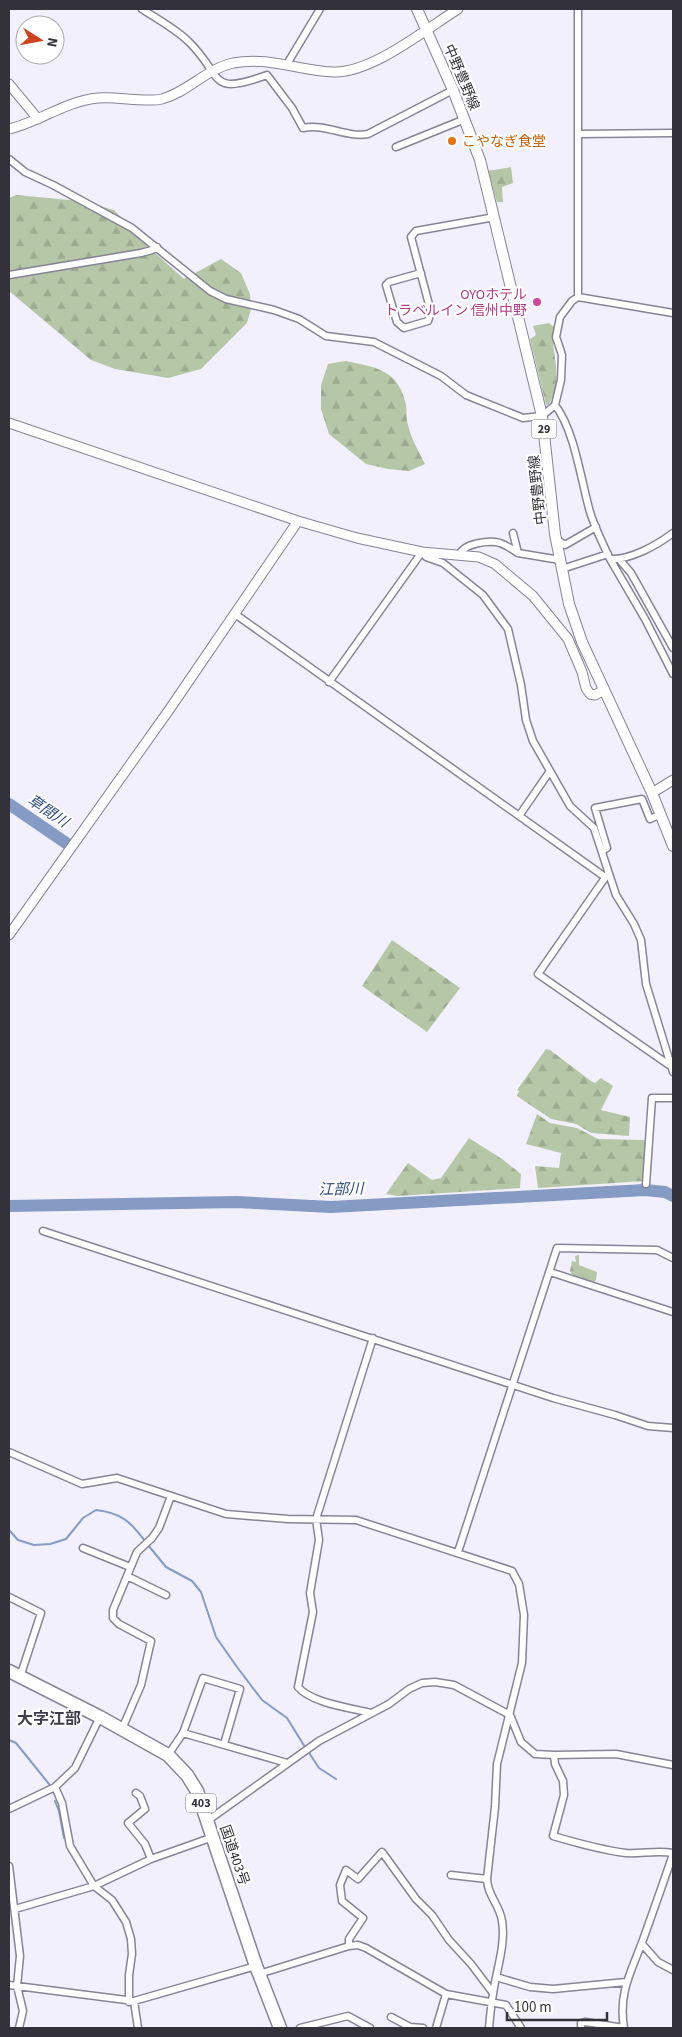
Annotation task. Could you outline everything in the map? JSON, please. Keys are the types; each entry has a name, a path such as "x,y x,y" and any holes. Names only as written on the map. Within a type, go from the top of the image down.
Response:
{"highway":[{"name":"国道403号","path":"15,1674 100,1717 168,1756 187,1775 197,1791 258,1970 280,2028"}],"main road":[{"name":"中野豊野線","path":"416,9 465,119 480,160 495,217 542,416 556,539 569,604 582,642 652,793 673,846"}],"street":[{"path":"142,9 189,42 219,82 231,85 267,75 292,108 303,128 322,126 357,136 377,131 453,90"},
{"path":"287,64 320,9"},
{"path":"9,129 25,125 76,102 99,98 161,99 179,92 211,71 247,60 265,60 308,69 336,72 363,67 390,53 458,9"},
{"path":"578,9 578,297"},
{"path":"9,84 38,119"},
{"path":"396,147 465,119"},
{"path":"579,134 673,133"},
{"path":"9,159 25,172 53,184 132,228 210,291 226,299 274,310 300,319 326,336 374,342 441,376 466,395 523,418 542,416 555,405 561,380 562,355 556,337 560,318 572,301 578,297 673,313"},
{"path":"421,273 389,282 386,285 397,322 404,328 428,321 431,312 421,273 411,237 416,231 495,217"},
{"path":"9,275 141,253 157,247"},
{"path":"555,405 562,414 571,440 583,476 590,513 596,528 609,556 645,619 673,674"},
{"path":"9,423 298,521 357,538 422,552 479,557 495,564 533,596 568,639 590,694 595,695 604,690"},
{"path":"9,935 235,614 298,521"},
{"path":"556,539 565,544 596,528"},
{"path":"513,533 518,553"},
{"path":"619,559 654,545 673,533"},
{"path":"459,555 461,551 472,545 489,541 501,543 518,553 561,565 609,556 619,559 631,573 673,648"},
{"path":"329,682 422,552"},
{"path":"422,552 426,557 442,563 483,595 508,630 521,685 526,720 533,741 570,806 594,828 607,874 616,895 634,924 640,940 646,984 672,1070"},
{"path":"235,614 519,816 607,874"},
{"path":"519,816 550,771"},
{"path":"652,793 673,780"},
{"path":"602,851 607,848 596,808 642,799 650,819 661,814"},
{"path":"607,874 538,974 672,1070"},
{"path":"646,1184 652,1098 673,1098"},
{"path":"43,1231 553,1398 648,1426 673,1428"},
{"path":"458,1552 557,1248 657,1250 673,1258"},
{"path":"550,1272 673,1312"},
{"path":"371,1713 313,1698 298,1687 313,1612 310,1593 319,1540 316,1519 373,1338"},
{"path":"9,1452 82,1484 117,1478 226,1514 356,1520 458,1552 512,1572 519,1584 524,1615 522,1663 497,1764 495,1808 486,1879 487,1889 499,1908 503,1922 502,1944 489,2028"},
{"path":"122,1730 141,1685 151,1641 119,1624 113,1618 113,1610 137,1552 152,1538 159,1528 171,1496"},
{"path":"83,1548 130,1567"},
{"path":"127,1576 166,1594"},
{"path":"9,1597 41,1613 15,1674"},
{"path":"168,1756 183,1733 203,1678 240,1689 224,1744"},
{"path":"207,1822 311,1746 389,1704 409,1689 422,1683 435,1682 454,1685 510,1715 521,1742 535,1754 616,1754 673,1765"},
{"path":"9,1809 55,1787 75,1768 100,1717"},
{"path":"183,1733 287,1763"},
{"path":"554,1755 556,1769 563,1781 564,1795 553,1836 598,1848 628,1853 665,1851 673,1853 642,1944 626,1982 621,2010 624,2028 585,2022 581,2023 581,2028"},
{"path":"55,1787 62,1804 70,1846 94,1886 112,1900 126,1922 131,1939 132,1954 129,1975 131,2001 138,2028"},
{"path":"136,1793 140,1796 145,1810 128,1823 145,1844 151,1859"},
{"path":"15,1909 94,1886 151,1859 213,1837"},
{"path":"349,1946 349,1939 363,1918 342,1901 340,1885 346,1870 358,1879 382,1852 416,1898 432,1915 449,1940 471,1964 493,1993"},
{"path":"9,1866 20,1956 17,1986 23,2011 20,2028"},
{"path":"451,1875 486,1879"},
{"path":"642,1944 658,1962 673,1970"},
{"path":"9,1985 131,2001 358,1945 446,1994 506,2005 521,2028"},
{"path":"496,1977 530,1987 553,1989 626,1982"},
{"path":"436,2028 446,1994"},
{"path":"300,2028 333,2023 348,2016 370,2028"},
{"path":"391,2017 410,2027 422,2028"}],"green space":[{"path":"511,167 513,183 502,187 503,202 497,202 488,171"},
{"path":"16,195 81,201 114,210 152,250 184,279 221,259 241,273 250,294 251,309 247,323 201,369 168,378 115,369 91,360 9,291 9,198"},
{"path":"549,323 554,327 553,333 556,342 553,344 556,382 549,404 546,405 530,339 536,335 533,326"},
{"path":"345,361 376,368 392,377 398,384 406,405 409,430 425,464 409,471 366,464 329,434 321,409 321,385 328,364"},
{"path":"392,940 460,988 427,1032 362,986"},
{"path":"546,1049 550,1050 591,1081 595,1083 601,1078 613,1086 601,1110 630,1117 629,1136 591,1133 576,1124 551,1119 517,1096 519,1091 517,1090"},
{"path":"537,1114 550,1123 577,1128 598,1139 644,1140 644,1181 538,1188 535,1166 559,1168 561,1153 526,1144"},
{"path":"469,1138 502,1159 521,1174 520,1188 398,1196 386,1194 408,1163 432,1180 441,1178"},
{"path":"579,1255 579,1265 597,1272 596,1280 592,1284 576,1281 570,1271 572,1261 576,1262 575,1256"}],"waterway":[{"name":"草間川","path":"9,804 69,845"},
{"name":"江部川","path":"9,1206 237,1202 331,1207 645,1190 665,1192 673,1196"},
{"path":"9,1530 18,1540 34,1545 50,1544 66,1539 83,1518 96,1510 112,1513 124,1519 135,1528 145,1541"},
{"path":"148,1545 166,1567 192,1581 201,1592 216,1637 262,1700 287,1718 305,1747"},
{"path":"9,1740 16,1743 49,1784"},
{"path":"308,1751 319,1768 336,1779"},
{"path":"55,1801 59,1811 64,1838"}],"place":[{"name":"こやなぎ食堂","path":"452,141"},
{"name":"OYOホテル トラベルイン 信州中野","path":"537,302"}],"district":[{"name":"大字江部","path":"49,1718"}]}
